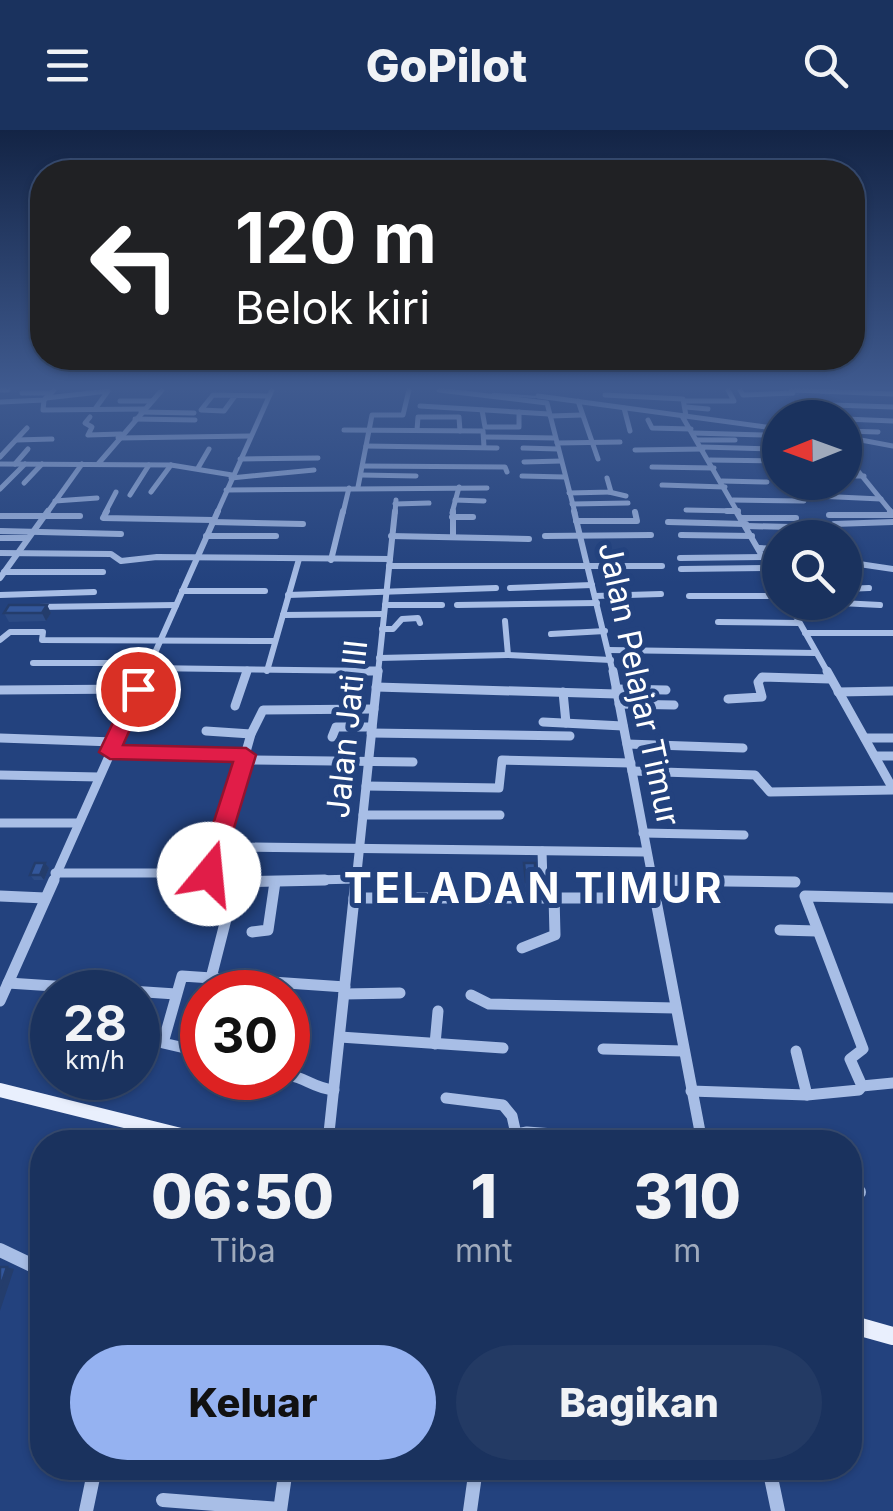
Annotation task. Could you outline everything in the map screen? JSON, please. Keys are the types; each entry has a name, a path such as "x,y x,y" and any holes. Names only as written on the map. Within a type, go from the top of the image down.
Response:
{"main road":[{"path":"0,1090 134,1130"},
{"path":"862,1327 893,1336"}],"street":[{"path":"14,464 23,454"},
{"path":"98,464 106,454"},
{"path":"198,468 207,454"},
{"path":"0,1001 242,454"},
{"path":"331,560 365,454"},
{"name":"Jalan Pelajar Timur","path":"559,454 610,655 699,1130"},
{"path":"596,454 598,459"},
{"path":"706,454 762,553"},
{"path":"502,457 505,468"},
{"path":"240,459 318,458"},
{"path":"0,460 14,464 171,465 232,477 314,470"},
{"path":"710,460 762,462"},
{"path":"363,466 505,468 561,462"},
{"path":"0,489 25,464"},
{"path":"24,483 42,464"},
{"path":"2,575 82,464"},
{"path":"130,495 149,465"},
{"path":"152,492 171,465"},
{"path":"652,468 762,482"},
{"path":"669,474 720,477"},
{"path":"361,475 416,476"},
{"path":"522,476 565,477"},
{"path":"864,476 893,517"},
{"path":"662,486 720,477"},
{"path":"607,478 612,496 627,500"},
{"path":"452,536 459,487"},
{"path":"226,490 487,488"},
{"path":"116,492 102,518 303,524"},
{"path":"569,493 609,492"},
{"path":"55,500 97,498"},
{"path":"862,498 881,499"},
{"path":"456,500 484,501"},
{"path":"572,504 627,500"},
{"path":"732,500 804,501"},
{"name":"Jalan Jati III","path":"329,1130 396,502 429,503"},
{"path":"686,510 762,521"},
{"path":"576,521 637,521 636,512"},
{"path":"828,514 893,517"},
{"path":"0,516 80,516"},
{"path":"452,516 473,517"},
{"path":"862,522 893,517"},
{"path":"668,522 796,518"},
{"path":"0,534 121,534"},
{"path":"545,536 650,535"},
{"path":"682,535 752,536"},
{"path":"206,536 276,536"},
{"path":"392,536 529,538"},
{"path":"0,553 110,554 121,561 197,557 662,566"},
{"path":"680,558 762,557"},
{"path":"267,671 298,559"},
{"path":"862,564 893,569"},
{"path":"681,569 762,567"},
{"path":"2,575 103,572"},
{"path":"510,588 592,584"},
{"path":"288,595 496,588"},
{"path":"862,588 869,588"},
{"path":"182,592 265,591"},
{"path":"0,594 94,592"},
{"path":"457,604 661,594"},
{"path":"689,596 762,596"},
{"path":"862,604 880,605"},
{"path":"32,607 176,605"},
{"path":"283,615 442,605"},
{"path":"382,630 394,628 402,619 417,618 420,623"},
{"path":"366,786 499,788 498,763 502,760 756,775 770,792 893,790 797,620"},
{"path":"505,621 508,655"},
{"path":"718,622 799,623"},
{"path":"551,634 604,631"},
{"path":"0,640 10,632 44,632 42,640 275,641"},
{"path":"806,634 893,633"},
{"path":"379,658 816,653"},
{"path":"33,664 378,671"},
{"path":"235,706 248,670"},
{"path":"728,698 762,697 758,680 762,677 830,678"},
{"path":"376,688 562,692 674,705"},
{"path":"0,690 138,689"},
{"path":"618,696 666,690"},
{"path":"562,692 566,723"},
{"path":"838,692 893,692"},
{"path":"55,873 212,873 251,734 268,708 374,709"},
{"path":"543,722 624,726"},
{"path":"332,737 336,728 570,736"},
{"path":"206,730 251,734"},
{"path":"0,738 245,758 413,762"},
{"path":"864,738 893,738"},
{"path":"627,744 742,748"},
{"path":"875,756 893,756"},
{"path":"0,775 98,777"},
{"path":"363,814 500,816"},
{"path":"0,823 78,824"},
{"path":"642,833 744,835"},
{"path":"213,970 242,849 248,846 646,852"},
{"path":"522,948 555,936 542,851"},
{"path":"234,882 356,879"},
{"path":"651,880 795,882"},
{"path":"252,932 268,930 275,882"},
{"path":"0,896 45,898"},
{"path":"862,1086 850,1058 863,1049 806,896 893,898"},
{"path":"354,898 654,898"},
{"path":"780,930 817,932"},
{"path":"180,982 163,1042 180,1046"},
{"path":"8,983 176,994"},
{"path":"310,987 400,993"},
{"path":"472,995 488,1004 676,1008"},
{"path":"435,1044 438,1011"},
{"path":"340,1036 503,1048"},
{"path":"603,1049 684,1051"},
{"path":"796,1050 807,1095"},
{"path":"691,1090 807,1095 893,1083"},
{"path":"310,1085 334,1090"},
{"path":"446,1098 503,1105 512,1116 513,1130"},
{"path":"0,1250 30,1264"},
{"path":"86,1511 92,1480"},
{"path":"163,1500 280,1510 284,1480"},
{"path":"470,1511 474,1480"},
{"path":"772,1480 778,1511"}],"building":[{"path":"9,605 47,605 42,613 4,613"},
{"path":"35,863 45,863 40,875 30,875"},
{"path":"524,863 535,863 535,882 526,882"},
{"path":"0,1267 7,1267 0,1288"}],"district":[{"name":"TELADAN TIMUR","path":"534,888"}],"route":[{"path":"138,689 110,752 246,755 209,874"}]}
